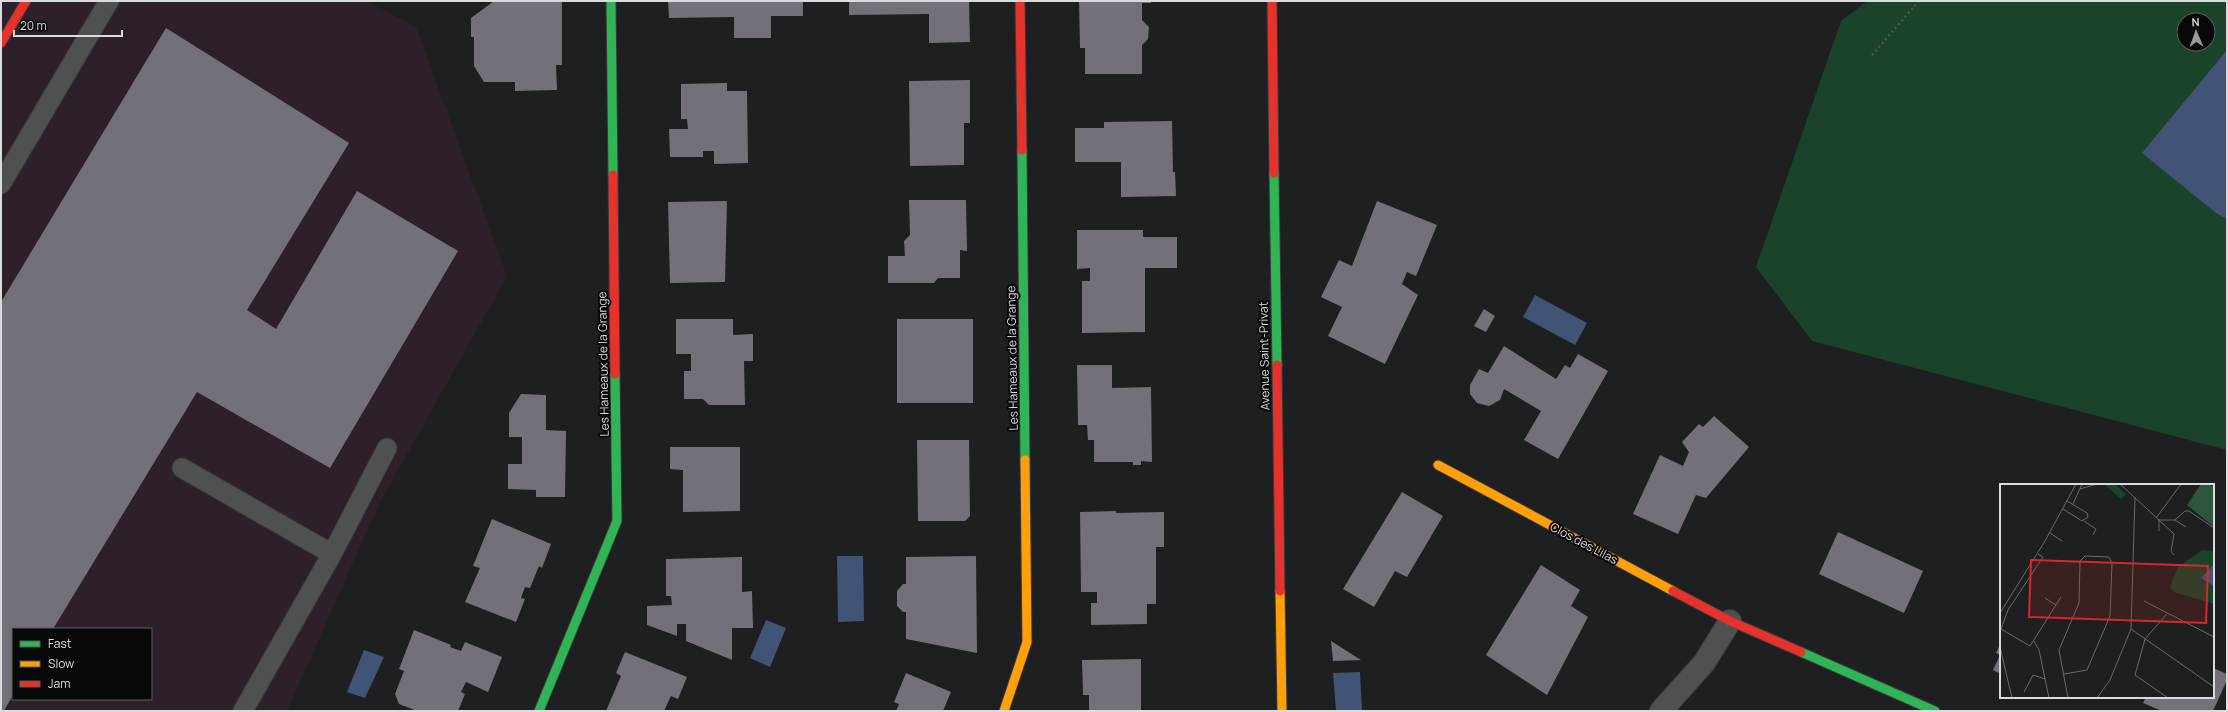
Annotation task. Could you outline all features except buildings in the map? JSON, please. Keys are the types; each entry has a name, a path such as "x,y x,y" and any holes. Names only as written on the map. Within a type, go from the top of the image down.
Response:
{"street":[{"path":"1,43 26,1"},
{"name":"Les Hameaux de la Grange","path":"539,711 617,521 611,1"},
{"name":"Les Hameaux de la Grange","path":"1004,711 1027,642 1020,1"},
{"name":"Avenue Saint-Privat","path":"1272,1 1282,711"},
{"name":"Clos des Lilas","path":"1438,465 1730,621 1936,711"},
{"path":"1661,711 1704,663 1730,621"}],"lane":[{"path":"1,184 109,1"},
{"path":"243,711 332,554 387,448"},
{"path":"182,468 332,554"}],"path":[{"path":"1872,55 1919,1"}],"shaded area":[{"path":"1,1 367,1 416,27 507,276 378,506 287,711 1,711"}],"green space":[{"path":"1867,1 2227,1 2227,450 1812,341 1756,267 1841,21"}],"water":[{"path":"2227,50 2227,219 2216,213 2142,153"},
{"path":"1535,295 1587,323 1575,345 1523,317"},
{"path":"837,556 863,556 864,621 838,622"},
{"path":"766,620 786,628 770,667 750,658"},
{"path":"364,650 384,657 365,698 347,692"},
{"path":"1360,672 1362,711 1336,711 1333,673"}],"traffic: fast":[{"path":"611,1 613,175"},
{"path":"1022,150 1025,460"},
{"path":"1274,173 1277,365"},
{"path":"539,711 617,521 615,374"},
{"path":"1801,652 1935,711"}],"traffic: slow":[{"path":"1004,711 1027,642 1025,460"},
{"path":"1438,465 1673,591"},
{"path":"1280,591 1282,711"}],"traffic: jam":[{"path":"1,43 26,1"},
{"path":"1020,1 1022,150"},
{"path":"1272,1 1274,173"},
{"path":"613,175 615,374"},
{"path":"1277,365 1280,591"},
{"path":"1673,591 1730,621 1801,652"}]}
